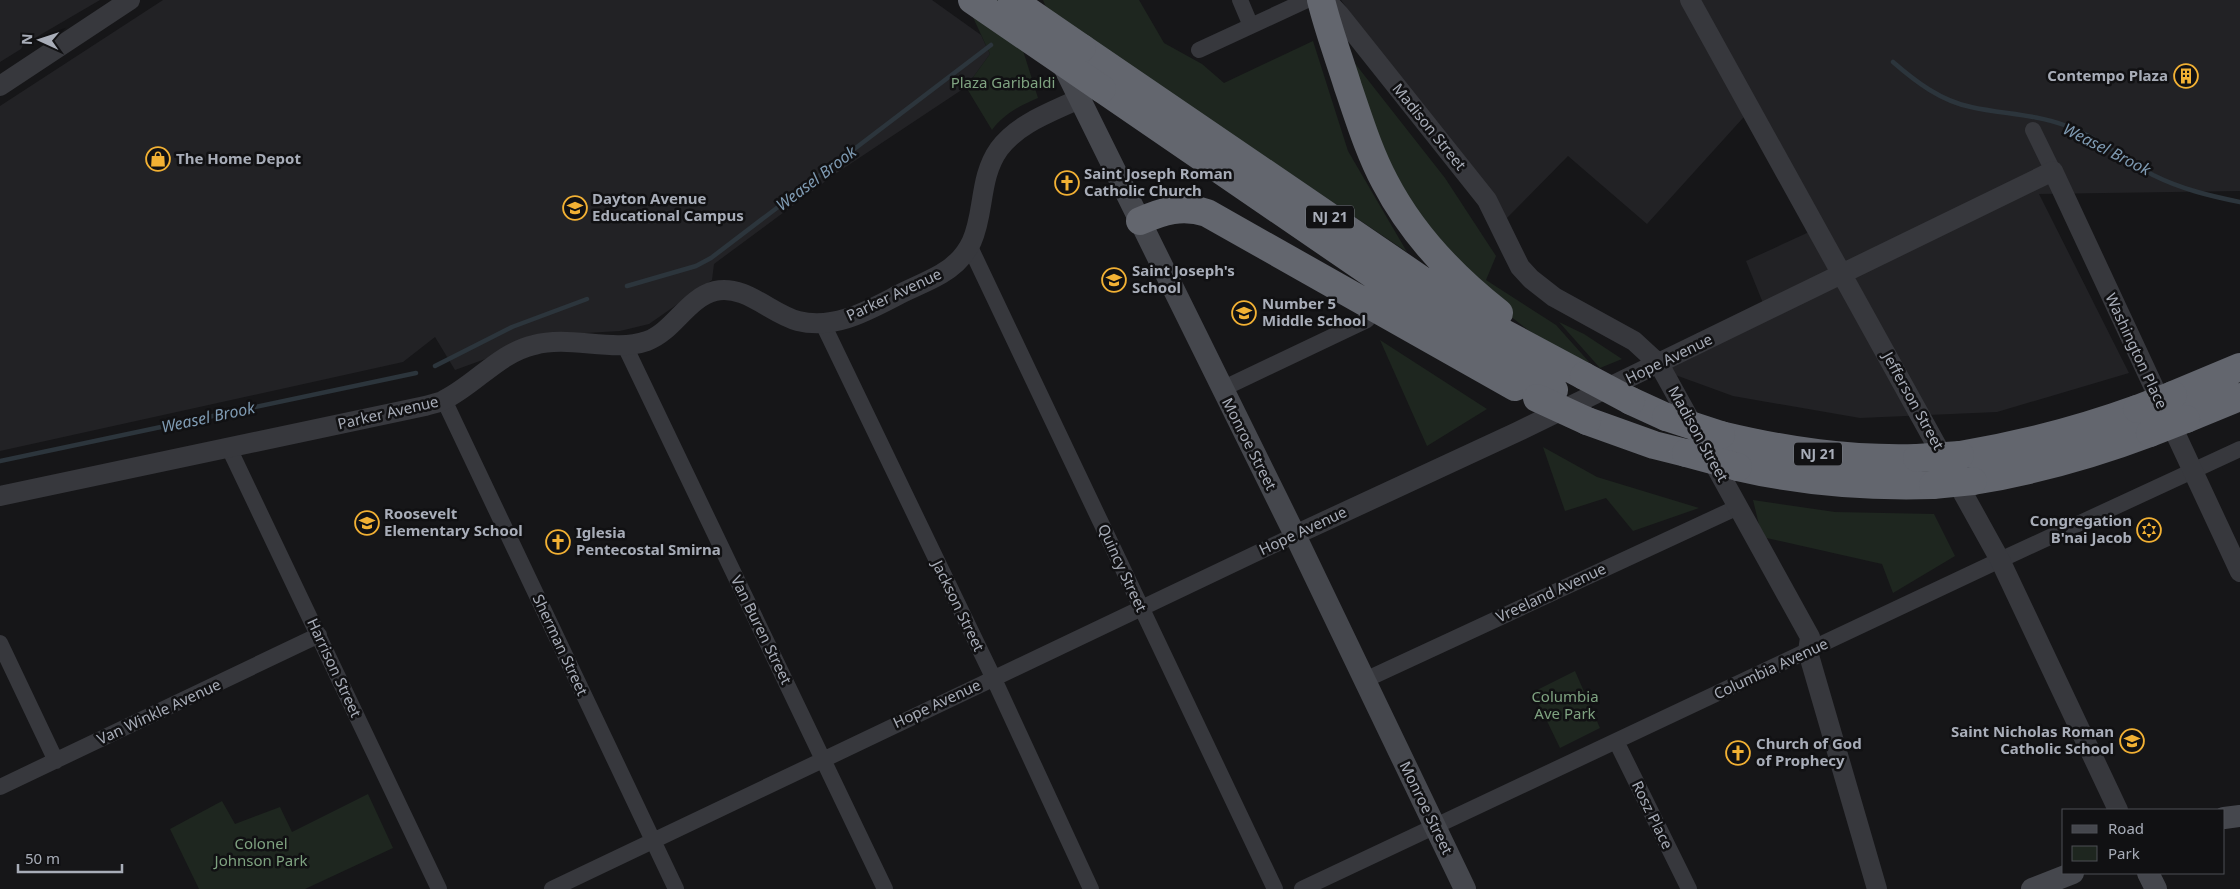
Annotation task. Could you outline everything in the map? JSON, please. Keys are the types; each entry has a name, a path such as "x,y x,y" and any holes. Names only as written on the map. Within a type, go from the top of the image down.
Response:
{"highway":[{"name":"NJ 21","path":"972,0 1091,94 1410,300 1546,394 1593,418 1686,453 1785,477 1837,484 1871,486 1973,481 2083,457 2150,434 2240,397"},
{"name":"NJ 21","path":"1012,0 1462,306 1543,356 1666,417 1721,435 1761,445 1815,454 1878,459 1960,454 2036,441 2073,431 2174,395 2240,367"},
{"path":"1321,0 1326,22 1373,157 1384,181 1412,226 1447,267 1470,288 1517,327 1584,376"},
{"path":"1140,222 1157,214 1182,208 1195,209 1207,213 1546,394"}],"main road":[{"name":"Monroe Street","path":"1030,0 1091,94 1140,222 1295,535 1465,889"},
{"path":"2225,818 2240,816"},
{"path":"2032,889 2070,874"},
{"path":"2148,874 2156,889"}],"street":[{"path":"0,86 130,0"},
{"path":"1240,0 1251,26"},
{"path":"1199,50 1307,0"},
{"name":"Madison Street","path":"1326,0 1487,200 1520,267 1531,279 1554,297 1634,340 1659,364 1810,637 1808,652 1877,889"},
{"name":"Jefferson Street","path":"1690,0 2000,560 2118,809"},
{"name":"Parker Avenue","path":"0,496 228,446 408,411 444,400 504,358 533,345 563,341 624,344 648,340 658,335 698,299 716,291 738,292 796,321 823,324 860,314 952,267 970,247 975,234 991,163 998,151 1015,132 1026,125 1091,94"},
{"name":"Washington Place","path":"2033,130 2240,572"},
{"name":"Hope Avenue","path":"552,889 993,677 1659,364 2053,171"},
{"name":"Quincy Street","path":"970,247 1275,889"},
{"path":"1222,389 1367,320"},
{"name":"Jackson Street","path":"823,324 993,677 1091,889"},
{"name":"Van Buren Street","path":"624,344 885,889"},
{"name":"Sherman Street","path":"444,400 676,889"},
{"name":"Harrison Street","path":"228,446 439,889"},
{"name":"Columbia Avenue","path":"1302,889 2240,449"},
{"name":"Vreeland Avenue","path":"1364,680 1738,507"},
{"name":"Van Winkle Avenue","path":"0,787 319,636"},
{"path":"0,644 56,761"},
{"name":"Rosz Place","path":"1616,741 1689,889"}],"shaded area":[{"path":"0,0 100,0 23,45 21,49 0,62"},
{"path":"163,0 932,0 981,35 990,54 966,87 838,172 714,264 712,280 649,324 620,331 551,335 455,370 435,337 403,362 0,451 0,106"},
{"path":"1341,0 2240,0 2240,191 2039,194 2129,373 1997,412 1860,418 1733,396 1648,365 1765,308 1746,261 1820,227 1752,108 1647,224 1568,156 1501,224"}],"green space":[{"name":"Plaza Garibaldi","path":"965,0 1007,0 1038,98 1012,111 992,130 966,87 990,54"},
{"path":"1043,0 1139,0 1164,43 1202,64 1224,83 1313,41 1348,151 1407,252 1047,10"},
{"path":"1335,38 1445,178 1496,256 1486,280 1556,325 1590,363 1574,357 1528,330 1481,293 1400,198"},
{"path":"1559,322 1584,334 1622,359 1600,368"},
{"path":"1380,340 1487,409 1427,446"},
{"path":"1543,447 1597,477 1699,508 1633,531 1606,498 1565,511"},
{"path":"1753,500 1835,512 1934,514 1955,556 1893,593 1882,564 1762,537"},
{"name":"Columbia Ave Park","path":"1575,671 1600,728 1560,748 1533,692"},
{"name":"Colonel Johnson Park","path":"368,794 393,848 305,889 199,889 170,829 222,801 235,824 280,807 292,832"}],"waterway":[{"name":"Weasel Brook","path":"627,286 696,266 711,258 991,45"},
{"name":"Weasel Brook","path":"1893,62 1911,77 1949,100 1971,107 2053,121 2087,135 2142,169 2164,180 2196,192 2240,202"},
{"name":"Weasel Brook","path":"435,366 512,327 587,299"},
{"name":"Weasel Brook","path":"0,461 416,373"}],"place":[{"name":"Contempo Plaza","path":"2186,76"},
{"name":"The Home Depot","path":"158,159"},
{"name":"Saint Joseph Roman Catholic Church","path":"1067,183"},
{"name":"Dayton Avenue Educational Campus","path":"575,208"},
{"name":"Saint Joseph's School","path":"1114,280"},
{"name":"Number 5 Middle School","path":"1244,313"},
{"name":"Roosevelt Elementary School","path":"367,523"},
{"name":"Congregation B'nai Jacob","path":"2149,530"},
{"name":"Iglesia Pentecostal Smirna","path":"558,542"},
{"name":"Saint Nicholas Roman Catholic School","path":"2132,741"},
{"name":"Church of God of Prophecy","path":"1738,753"}]}
